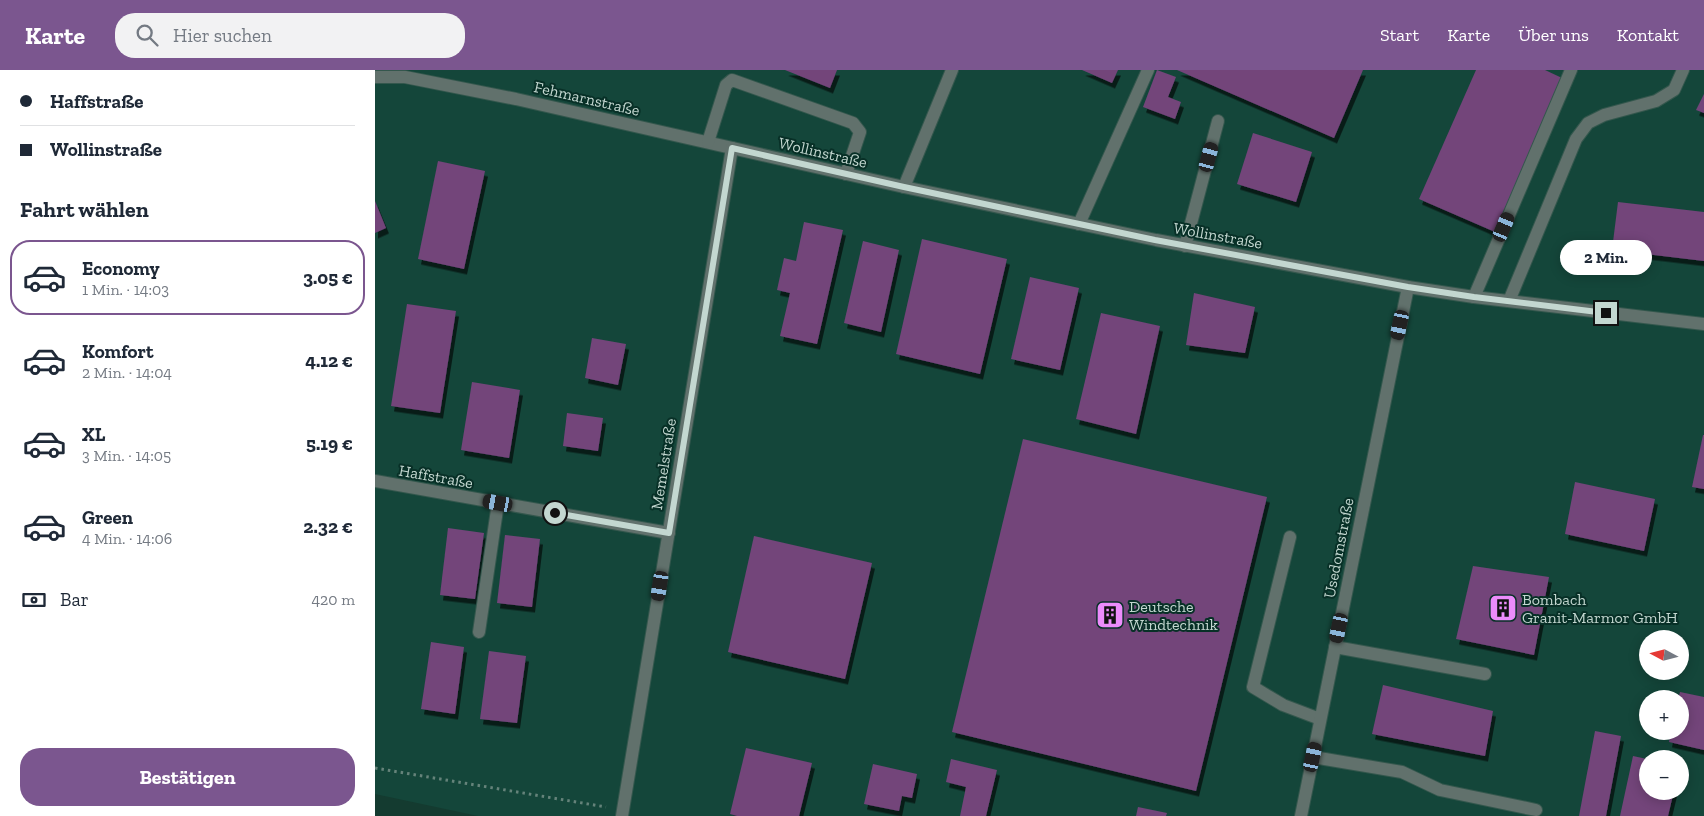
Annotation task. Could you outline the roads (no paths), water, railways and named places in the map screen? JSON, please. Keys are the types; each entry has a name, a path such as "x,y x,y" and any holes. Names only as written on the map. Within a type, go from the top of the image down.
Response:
{"street":[{"path":"904,187 952,70"},
{"path":"1079,224 1148,70"},
{"path":"1474,297 1571,70"},
{"path":"1509,301 1576,138 1588,123 1604,115 1656,101 1675,90 1683,70"},
{"name":"Fehmarnstraße","path":"375,77 405,77 516,99 732,148"},
{"path":"708,142 726,85 732,80 853,122 860,132 846,174"},
{"path":"1185,246 1219,121"},
{"name":"Wollinstraße","path":"732,148 904,187 1185,246 1408,287 1474,297 1704,324"},
{"name":"Memelstraße","path":"623,813 732,148"},
{"name":"Usedomstraße","path":"1301,816 1408,287"},
{"name":"Haffstraße","path":"375,481 669,533"},
{"path":"479,632 498,503"},
{"path":"1290,538 1253,687 1283,705 1320,719"},
{"path":"1335,647 1485,674"},
{"path":"1313,757 1402,772 1440,790 1536,810"}],"place":[{"name":"Bombach Granit-Marmor GmbH","path":"1503,608"},
{"name":"Deutsche Windtechnik","path":"1110,615"}]}
